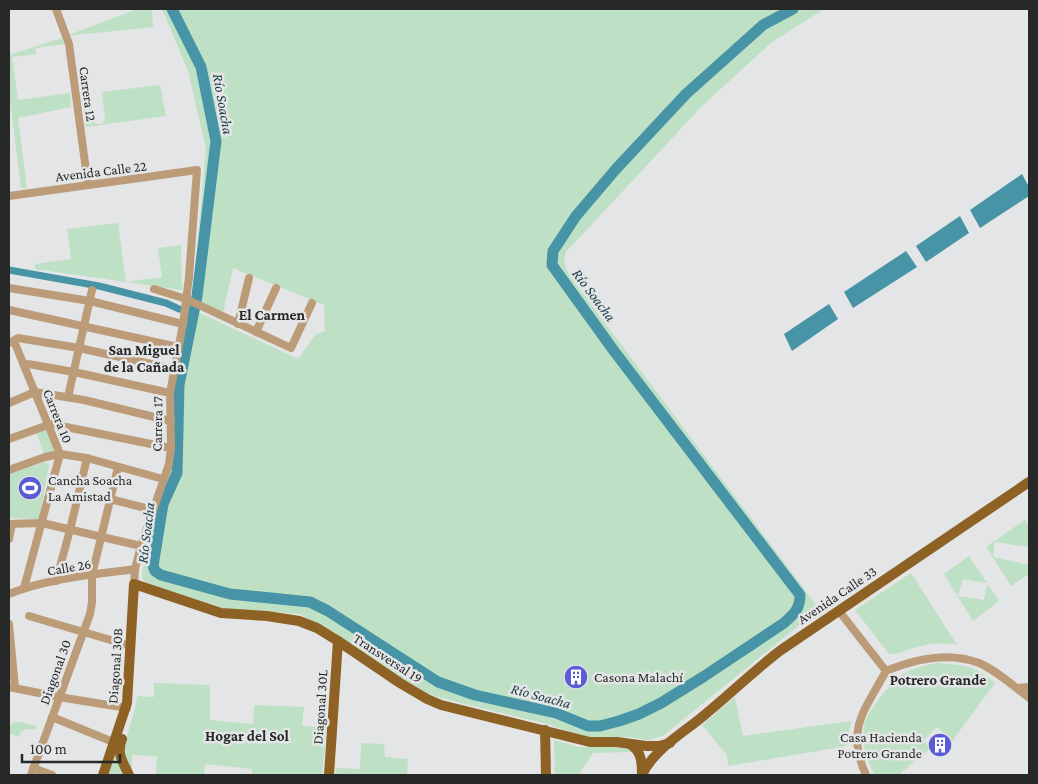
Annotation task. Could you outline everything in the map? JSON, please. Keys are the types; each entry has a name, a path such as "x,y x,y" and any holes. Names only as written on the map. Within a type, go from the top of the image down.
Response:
{"main road":[{"name":"Avenida Calle 33","path":"642,775 645,768 670,743 760,666 1029,482"},
{"name":"Transversal 19","path":"137,585 221,613 267,616 299,621 317,628 400,683 441,706 590,742 617,742 646,746 670,743"},
{"name":"Diagonal 30B","path":"117,743 127,708 137,585"},
{"name":"Diagonal 30B","path":"103,775 132,712 137,585"},
{"name":"Diagonal 30L","path":"329,775 338,641"},
{"path":"545,730 546,775"},
{"path":"117,743 120,758 129,775"},
{"path":"630,744 636,748 641,756 642,775"}],"street":[{"name":"Carrera 12","path":"56,9 68,44 88,186"},
{"name":"Avenida Calle 22","path":"9,196 197,170"},
{"name":"Carrera 17","path":"137,585 136,569 141,546 169,464 171,448 170,394 188,300 197,170"},
{"path":"238,324 249,278"},
{"path":"9,288 90,301 183,324"},
{"path":"256,332 276,288"},
{"path":"154,289 188,300 291,348 312,303"},
{"path":"68,397 92,290"},
{"path":"9,310 178,347"},
{"path":"14,340 79,348 174,369"},
{"name":"Carrera 10","path":"14,340 26,365 34,392 60,454 24,588"},
{"path":"26,365 74,372 170,394"},
{"path":"9,403 34,392 68,397 171,421"},
{"path":"9,439 48,425 171,448"},
{"path":"9,470 44,457 60,454 87,458 163,478"},
{"path":"56,581 87,458"},
{"path":"92,575 118,467"},
{"path":"110,499 153,510"},
{"path":"9,539 10,524 42,523 141,546"},
{"name":"Calle 26","path":"9,594 24,588 56,581 136,569"},
{"name":"Diagonal 30","path":"32,772 83,632 92,602 92,575"},
{"path":"839,611 886,671"},
{"path":"29,616 131,646"},
{"path":"9,624 12,687 127,708"},
{"path":"866,775 860,763 857,746 858,726 868,700 886,671 904,663 938,657 962,659 980,664 1029,698"},
{"path":"1017,688 1029,687"},
{"path":"52,717 117,743"},
{"path":"32,772 52,775"}],"green space":[{"path":"137,9 152,9 153,27 66,36"},
{"path":"162,9 824,9 772,42 703,105 566,252 564,261 569,275 819,609 663,736 648,740 628,737 599,739 428,694 300,614 227,609 159,588 144,581 142,574 144,562 160,496 173,458 174,394 193,295 206,148 188,71","holes":["233,268 324,305 325,331 315,335 298,359 200,313 199,309 200,301 223,313"]},
{"path":"62,38 64,44 36,48 36,54 12,57 18,100 70,93 71,107 18,118 27,188 21,188 9,94 9,55"},
{"path":"160,85 166,116 85,127 84,119 91,119 96,124 102,124 105,120 102,92"},
{"path":"118,223 126,282 35,269 35,264 71,259 67,229"},
{"path":"181,245 182,290 126,282 162,277 158,248"},
{"path":"48,425 60,454 45,457 35,429"},
{"path":"45,462 49,465 39,519 9,518 9,474"},
{"path":"1025,520 1029,526 1029,547 995,542 993,557 1029,565 1029,574 1011,586 986,547"},
{"path":"969,556 987,583 963,579 958,596 984,600 987,584 999,601 973,621 944,574"},
{"path":"911,573 957,645 929,645 889,654 855,610"},
{"path":"938,663 955,664 975,669 995,683 952,741 937,727 923,741 931,748 898,775 875,775 869,764 864,746 863,733 866,720 880,697 899,677 921,666"},
{"path":"154,683 210,685 210,720 253,724 254,705 304,707 302,726 327,727 322,775 252,775 252,769 205,764 204,775 156,775 157,756 132,755 132,769 122,752 137,696 154,697"},
{"path":"735,697 743,736 851,721 847,746 728,766 727,755 702,725"},
{"path":"15,722 37,726 35,730 27,729 21,731 19,737 9,733 9,726"},
{"path":"554,740 578,747 631,747 632,752 593,753 578,775 555,775"},
{"path":"361,743 384,744 385,757 408,759 407,775 335,775 336,768 360,769"},
{"path":"115,751 126,775 107,775"}],"water":[{"path":"1022,174 1029,187 1029,196 980,228 970,210"},
{"path":"960,216 969,233 926,262 916,246"},
{"path":"906,251 917,267 853,308 844,292"},
{"path":"829,304 838,319 792,351 784,334"}],"waterway":[{"name":"Río Soacha","path":"172,9 201,67 216,141 197,296 179,385 177,473 163,504 153,566 155,571 161,575 230,594 310,602 328,611 438,682 475,695 556,713 588,726 600,726 619,721 661,703 784,623 798,608 800,595 614,351 552,265 553,251 576,216 616,169 686,94 763,25 793,9"},
{"path":"9,270 99,286 166,303 179,309"}],"place":[{"name":"Cancha Soacha La Amistad","path":"30,488"},
{"name":"Casona Malachí","path":"576,677"},
{"name":"Casa Hacienda Potrero Grande","path":"940,745"}],"district":[{"name":"El Carmen","path":"272,315"},
{"name":"San Miguel de la Cañada","path":"144,358"},
{"name":"Potrero Grande","path":"938,680"},
{"name":"Hogar del Sol","path":"247,736"}]}
